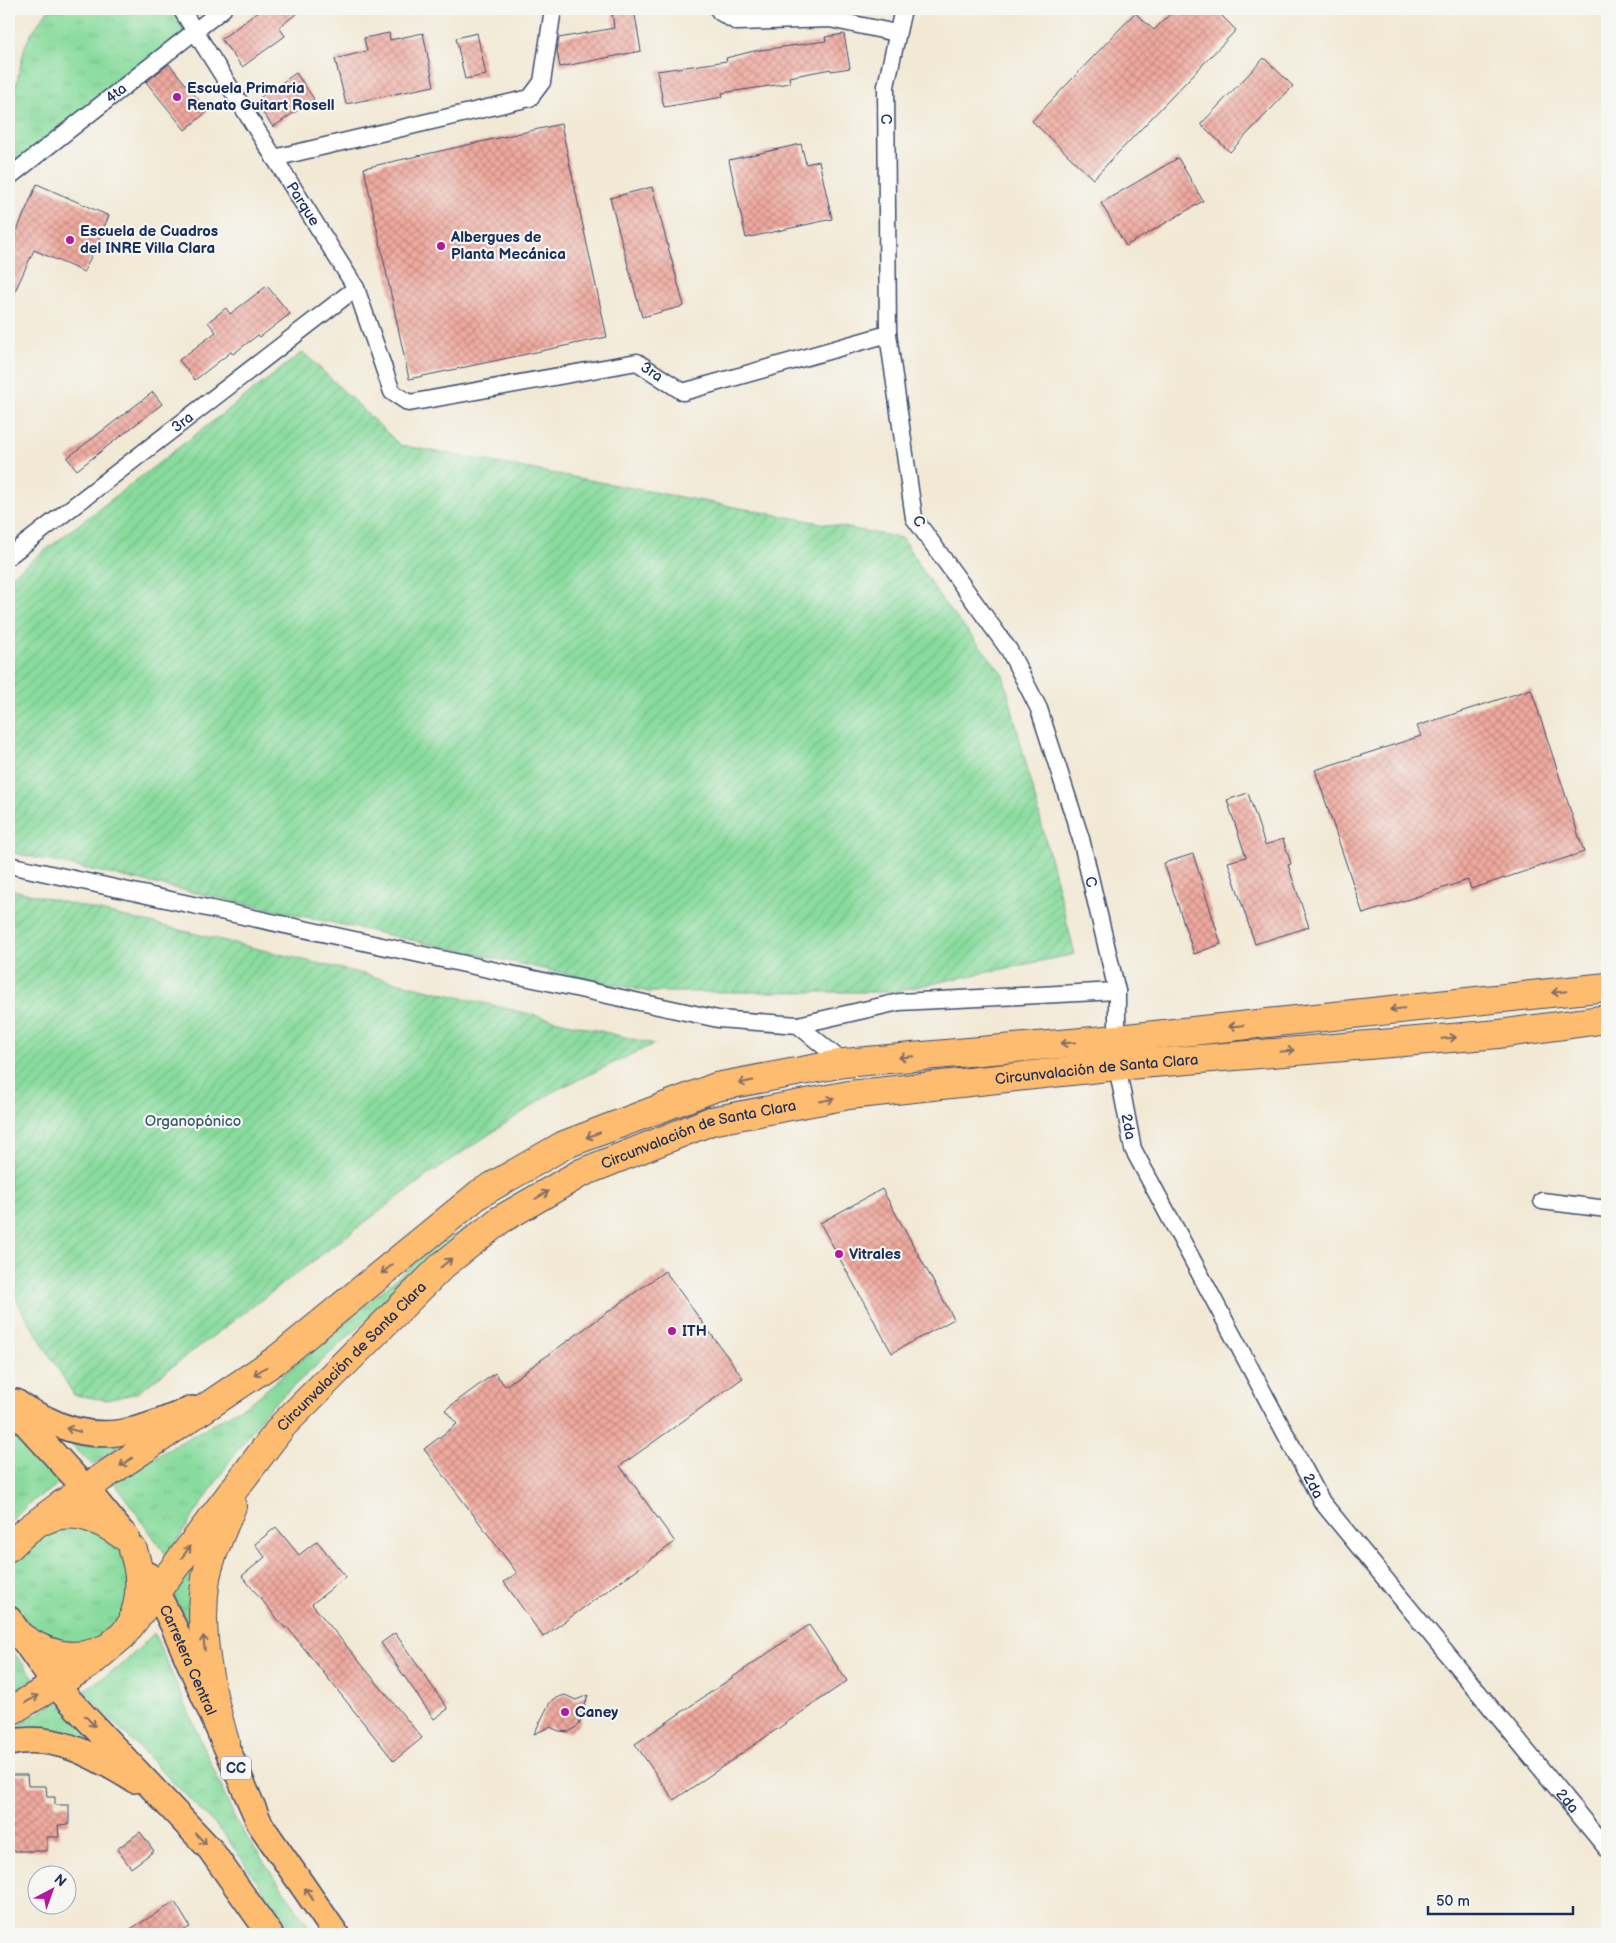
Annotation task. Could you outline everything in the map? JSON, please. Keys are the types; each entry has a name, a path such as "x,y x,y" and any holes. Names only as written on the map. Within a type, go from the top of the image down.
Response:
{"highway":[{"name":"Circunvalación de Santa Clara","path":"23,1535 86,1489 276,1360 479,1194 564,1146 716,1087 844,1063 1117,1039 1607,987"},
{"name":"Circunvalación de Santa Clara","path":"9,1712 56,1686 88,1665 118,1640 283,1425 443,1265 500,1220 581,1173 711,1122 850,1095 1117,1066 1499,1034 1607,1019"},
{"path":"225,1742 214,1700 204,1642 204,1603 206,1577 245,1474"},
{"path":"9,1555 15,1543 23,1535 49,1518 65,1514 81,1515 97,1519 111,1527 129,1544 140,1579 140,1594 131,1622 118,1640 97,1652 81,1656 65,1656 48,1652 33,1646 14,1628"}],"main road":[{"path":"9,1395 22,1407 58,1426 82,1432 110,1434 140,1430 220,1398"},
{"name":"Carretera Central","path":"9,1405 86,1489 129,1544 156,1591 260,1824 336,1934"},
{"path":"14,1628 56,1686 210,1849 270,1934"},
{"path":"9,1743 43,1740 66,1745 94,1756 161,1796"}],"street":[{"name":"Parque","path":"181,9 196,30 356,288 392,392 409,403"},
{"name":"4ta","path":"9,177 223,9"},
{"path":"274,158 530,98 542,82 553,9"},
{"path":"718,9 737,22 830,19 896,34"},
{"name":"C","path":"903,9 886,86 888,334 914,518 1009,650 1039,708 1081,839 1117,991 1117,1039"},
{"name":"3ra","path":"9,556 356,288"},
{"name":"3ra","path":"409,403 638,362 683,392 888,334"},
{"path":"9,865 718,1019 798,1025 899,1002 1117,991"},
{"path":"798,1025 844,1063"},
{"name":"2da","path":"1117,1039 1117,1066 1133,1149 1322,1502 1607,1849"},
{"path":"1542,1201 1607,1209"}],"green space":[{"path":"49,9 174,9 189,31 20,159 15,160 9,156 9,117 25,46 32,32"},
{"path":"303,352 400,445 902,538 941,599 1003,674 1075,954 892,992 649,992 9,852 9,578"},
{"name":"Organopónico","path":"9,889 654,1044 556,1090 428,1175 137,1393 107,1400 74,1395 9,1289"},
{"path":"475,1222 267,1410 231,1459 167,1556 113,1481 253,1401 432,1248"},
{"path":"9,1424 67,1479 29,1503 9,1524"},
{"path":"63,1436 122,1446 92,1465"},
{"path":"73,1524 99,1534 122,1550 130,1572 128,1610 97,1642 53,1645 17,1617 10,1597 10,1573 13,1562 24,1543 48,1531"},
{"path":"199,1560 191,1630 173,1595"},
{"path":"154,1633 237,1823 314,1934 294,1934 224,1834 83,1691 122,1665"},
{"path":"9,1647 35,1679 9,1694"},
{"path":"58,1701 99,1742 54,1732 15,1728"}],"building":[{"path":"262,9 303,9 279,27 285,36 242,67 221,39"},
{"path":"634,9 641,51 560,67 557,51 559,38 614,28 612,12"},
{"path":"1175,9 1215,9 1236,30 1093,179 1032,121 1135,13 1154,30"},
{"path":"389,33 390,40 423,33 434,86 346,104 335,59 367,51 364,38"},
{"path":"477,33 486,75 465,79 456,38"},
{"path":"844,34 850,68 831,71 831,69 789,77 790,83 722,93 723,97 664,107 657,71 727,61 726,58 754,51 826,41 825,37"},
{"path":"1264,58 1293,86 1230,152 1201,124"},
{"name":"Escuela Primaria Renato Guitart Rosell","path":"169,64 208,111 185,130 146,82"},
{"path":"296,73 314,99 273,127 255,101"},
{"name":"Albergues de Planta Mecánica","path":"561,124 607,337 409,379 364,168"},
{"path":"801,144 806,164 819,161 832,219 746,238 729,160"},
{"path":"1178,158 1203,201 1126,246 1101,203"},
{"path":"37,184 109,216 84,272 34,250 9,304 9,249"},
{"path":"652,187 684,306 642,317 610,198"},
{"path":"267,286 290,314 260,337 258,335 233,354 231,352 195,380 179,360 216,332 208,322 226,308 230,314"},
{"path":"153,392 162,404 77,470 67,458"},
{"path":"1531,689 1584,852 1471,889 1468,880 1363,914 1315,770 1421,736 1417,726"},
{"path":"1248,793 1265,845 1283,839 1291,864 1288,865 1309,927 1255,944 1228,862 1246,857 1227,800"},
{"path":"1193,854 1221,944 1194,954 1164,863"},
{"path":"882,1189 954,1319 892,1353 820,1223"},
{"path":"665,1271 743,1378 620,1466 675,1542 543,1637 504,1582 517,1573 424,1449 457,1424 445,1410 495,1373 505,1386"},
{"path":"276,1527 299,1555 317,1541 346,1577 312,1604 422,1738 394,1761 287,1627 285,1628 242,1576 265,1557 255,1544"},
{"path":"809,1625 847,1681 674,1800 635,1744"},
{"path":"395,1633 448,1709 434,1719 381,1643"},
{"name":"Caney","path":"565,1695 576,1700 588,1695 579,1725 569,1732 559,1731 550,1727 534,1734 549,1704 553,1699"},
{"path":"9,1775 27,1775 28,1786 46,1786 47,1797 55,1797 55,1805 69,1805 69,1824 58,1825 59,1837 47,1837 47,1851 9,1851"},
{"path":"140,1832 154,1851 131,1868 117,1849"},
{"path":"175,1902 190,1927 177,1934 122,1934"}],"place":[{"name":"Escuela Primaria Renato Guitart Rosell","path":"177,97"},
{"name":"Escuela de Cuadros del INRE Villa Clara","path":"70,240"},
{"name":"Albergues de Planta Mecánica","path":"441,246"},
{"name":"Vitrales","path":"839,1254"},
{"name":"ITH","path":"672,1331"},
{"name":"Caney","path":"565,1712"}]}
